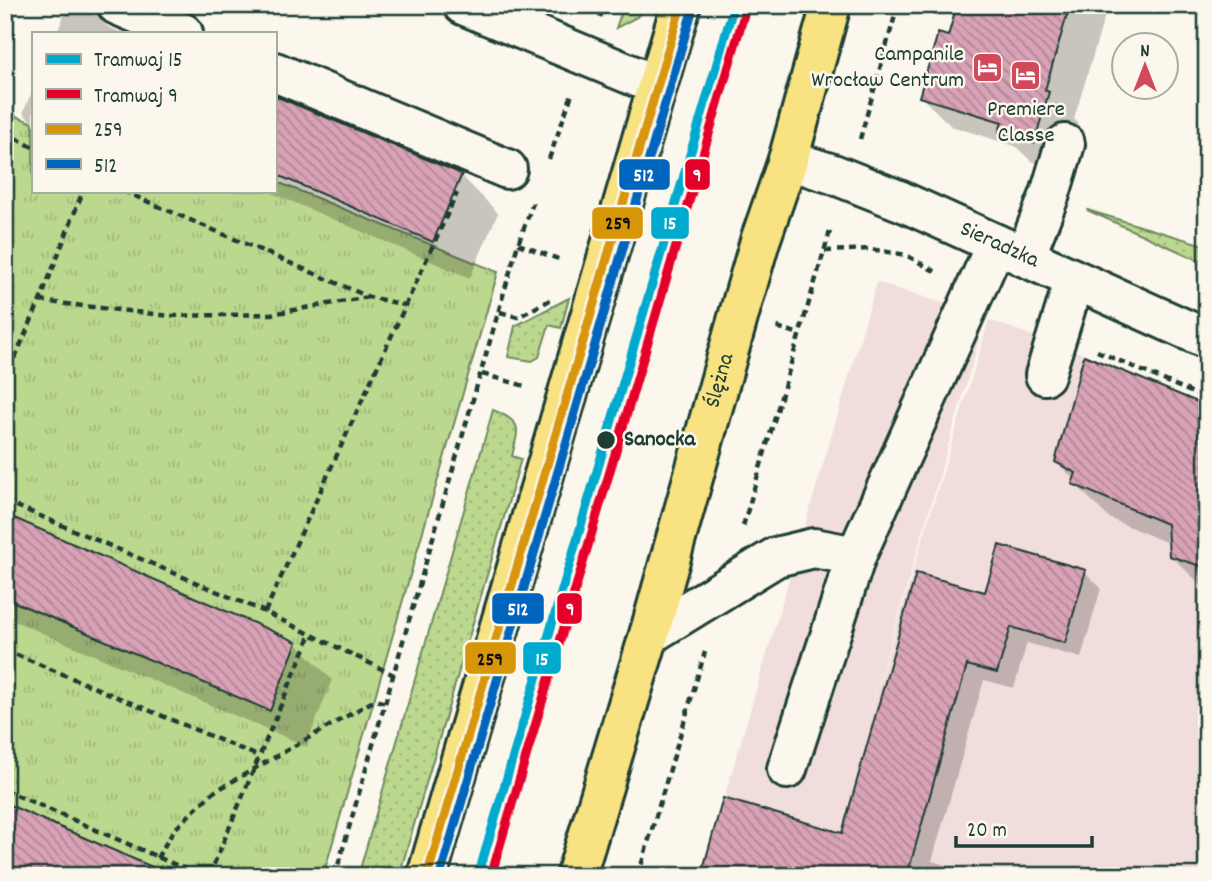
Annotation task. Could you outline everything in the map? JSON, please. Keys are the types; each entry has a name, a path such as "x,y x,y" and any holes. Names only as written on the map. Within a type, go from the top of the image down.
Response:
{"main road":[{"path":"427,876 681,5"},
{"name":"Ślężna","path":"576,876 649,635 760,241 788,160 831,5"}],"street":[{"path":"117,5 181,32"},
{"path":"463,5 656,85"},
{"path":"276,72 490,163"},
{"path":"787,769 856,556 1010,251 1050,194 1065,144"},
{"name":"Sieradzka","path":"788,160 901,201 1207,340"},
{"path":"1045,375 1074,281"},
{"path":"649,635 776,557 814,548 856,556"}],"path":[{"path":"859,139 898,5"},
{"path":"545,170 576,82"},
{"path":"5,133 32,146"},
{"path":"265,612 405,305 490,163"},
{"path":"5,380 40,301 83,192"},
{"path":"125,192 369,297 405,305"},
{"path":"335,876 518,244 536,195"},
{"path":"825,251 830,231"},
{"path":"518,244 573,264"},
{"path":"40,301 171,316 271,314 369,297"},
{"path":"500,312 518,317 553,298"},
{"path":"482,374 537,389"},
{"path":"5,501 265,612 394,675"},
{"path":"209,876 310,636"},
{"path":"5,650 258,757"},
{"path":"157,858 174,830 212,793 375,700 386,703"},
{"path":"5,790 201,876"}],"shaded area":[{"path":"877,282 986,317 863,736 989,320 1086,355 1207,409 1207,876 701,876"}],"green space":[{"path":"624,5 647,5 637,17 616,28"},
{"path":"5,112 32,123 32,192 276,192 276,181 498,272 323,876 5,876"},
{"path":"1087,210 1207,246 1207,264"},
{"path":"569,298 561,328 549,325 539,357 532,361 508,357 515,326"},
{"path":"493,410 514,422 517,432 512,456 521,459 399,876 358,876"}],"building":[{"name":"Campanile Wrocław Centrum","path":"957,5 1070,5 1045,90 1049,92 1034,143 999,132 1002,122 919,97 938,33 948,36"},
{"path":"276,96 462,174 433,242 276,174"},
{"path":"1084,355 1207,406 1207,568 1169,556 1167,524 1072,484 1076,473 1055,462"},
{"path":"5,514 297,642 270,711 5,598"},
{"path":"999,545 1086,570 1065,643 1011,627 997,673 967,665 907,876 701,876 723,798 842,833 916,573 985,592"},
{"path":"5,803 41,819 173,876 5,876"}],"tram line":[{"name":"15","path":"478,876 734,5"},
{"name":"9","path":"491,876 746,8"}],"transit line":[{"name":"259","path":"427,876 681,5"},
{"name":"512","path":"440,876 693,8"}],"place":[{"name":"Campanile Wrocław Centrum","path":"987,68"},
{"name":"Premiere Classe","path":"1026,76"},
{"name":"Sanocka","path":"606,440"}]}
